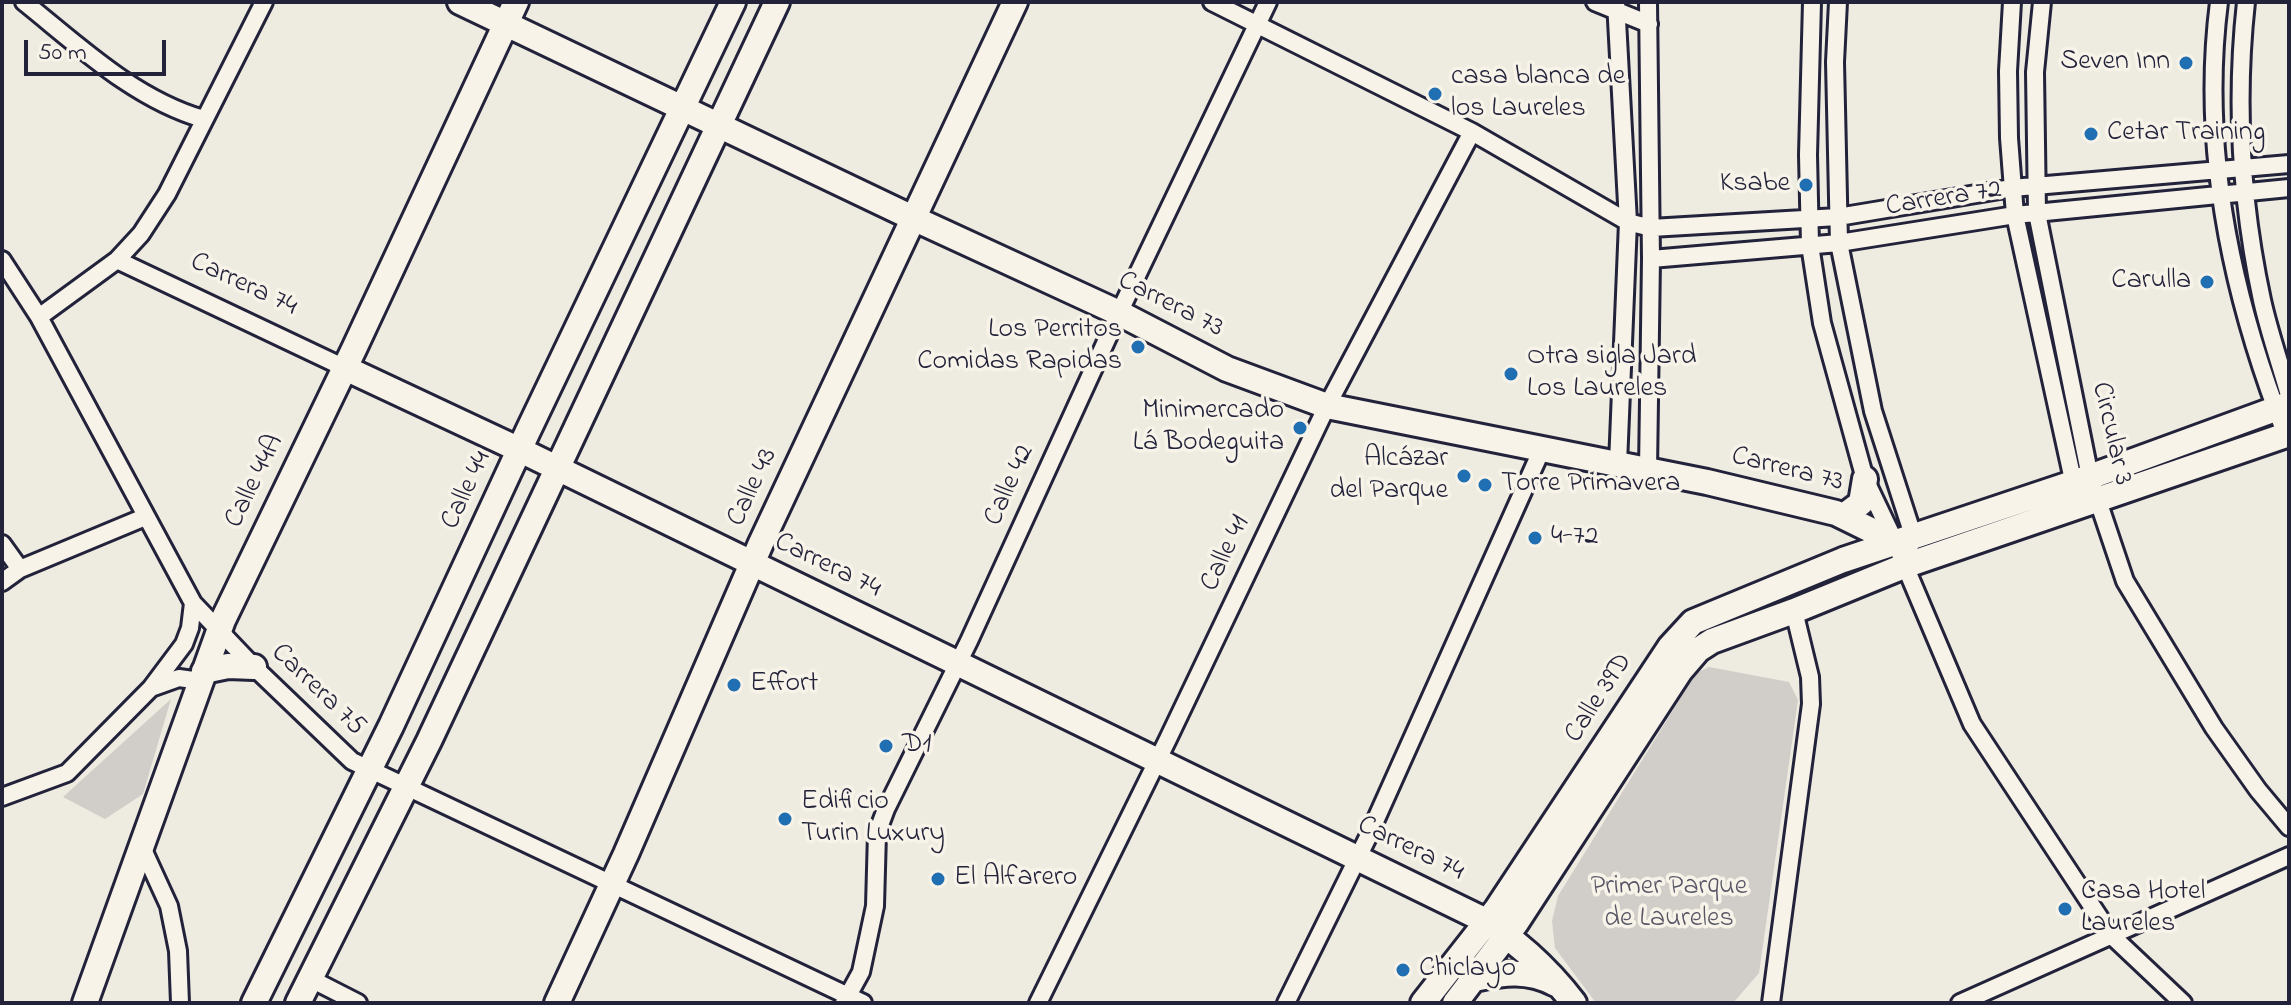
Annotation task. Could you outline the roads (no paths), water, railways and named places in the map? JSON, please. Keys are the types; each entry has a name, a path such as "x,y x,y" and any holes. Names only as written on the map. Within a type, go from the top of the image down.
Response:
{"street":[{"path":"24,2 132,87 203,119"},
{"path":"39,317 117,260 141,234 167,194 264,2"},
{"name":"Carrera 73","path":"460,2 511,13 682,109 1119,313 1227,369 1327,406 1648,470 1845,515 1904,538"},
{"name":"Calle 44","path":"254,1003 370,769 733,2"},
{"path":"298,1003 559,470 777,2"},
{"name":"Calle 43","path":"557,1003 751,563 1015,2"},
{"name":"Carrera 72","path":"1212,2 1472,132 1628,222 1651,228 1838,217 2012,188 2289,164"},
{"name":"Calle 42","path":"852,1000 875,906 877,833 1119,313 1268,2"},
{"path":"1595,2 1616,7 1649,24"},
{"path":"1648,2 1651,228 1648,470"},
{"path":"1812,2 1809,219 1822,323 1865,479 1904,538"},
{"path":"1838,2 1835,62 1839,243 1873,411 1904,538 1904,566 1972,724 2111,935 2183,1003"},
{"name":"Circular 3","path":"2012,2 2008,71 2015,215 2086,492 2125,581 2214,728 2289,827"},
{"name":"Circular 3","path":"2042,2 2035,72 2037,213 2086,492"},
{"path":"2219,2 2213,79 2220,195 2238,286 2284,402"},
{"path":"1904,538 2086,492 2287,435 2284,402 2262,301 2244,193 2241,59 2246,2"},
{"path":"1616,7 1628,222 1618,464"},
{"name":"Calle 44A","path":"85,1003 219,632 511,13"},
{"path":"1809,60 1835,62"},
{"name":"Calle 41","path":"1038,1003 1327,406 1472,132"},
{"name":"Carrera 72","path":"1628,222 1651,259 1839,243 2015,215 2289,188"},
{"name":"Carrera 75","path":"2,260 39,317 193,603 254,667 352,761 852,1000"},
{"name":"Carrera 74","path":"117,260 520,450 1497,929 1542,965 1567,994"},
{"path":"1904,566 2086,492 2284,402"},
{"path":"1286,1003 1357,859 1542,449"},
{"path":"1845,515 1861,503 1865,479"},
{"path":"2,582 20,569 145,517"},
{"name":"Calle 39D","path":"1455,1003 1474,979 1497,929 1670,647 1693,622 1904,538"},
{"path":"2,544 20,569"},
{"name":"Calle 39D","path":"1423,1003 1497,929 1698,650 1712,641 1904,566"},
{"path":"2,797 67,773 151,688 184,644 190,628 193,603"},
{"path":"1771,1003 1811,704 1810,677 1794,611"},
{"path":"151,688 179,678 202,676 228,666 254,667"},
{"path":"141,845 169,906 178,951 180,1003"},
{"path":"1960,1003 2289,856"},
{"path":"1474,979 1511,972 1528,973 1567,994"},
{"path":"309,978 358,1003"}],"place":[{"name":"Seven Inn","path":"2186,63"},
{"name":"casa blanca de los Laureles","path":"1435,94"},
{"name":"Cetar Training","path":"2091,134"},
{"name":"Ksabe","path":"1806,185"},
{"name":"Carulla","path":"2207,282"},
{"name":"Los Perritos Comidas Rapidas","path":"1138,347"},
{"name":"Otra sigla Jard Los Laureles","path":"1511,374"},
{"name":"Minimercado Lá Bodeguita","path":"1300,428"},
{"name":"Alcázar del Parque","path":"1464,476"},
{"name":"Torre Primavera","path":"1485,485"},
{"name":"4-72","path":"1535,538"},
{"name":"Effort","path":"734,685"},
{"name":"D1","path":"886,746"},
{"name":"Edificio Turin Luxury","path":"785,819"},
{"name":"El Alfarero","path":"938,879"},
{"name":"Casa Hotel Laureles","path":"2065,909"},
{"name":"Chiclayo","path":"1403,970"}],"park label":[{"name":"Primer Parque de Laureles","path":"1669,904"}]}
